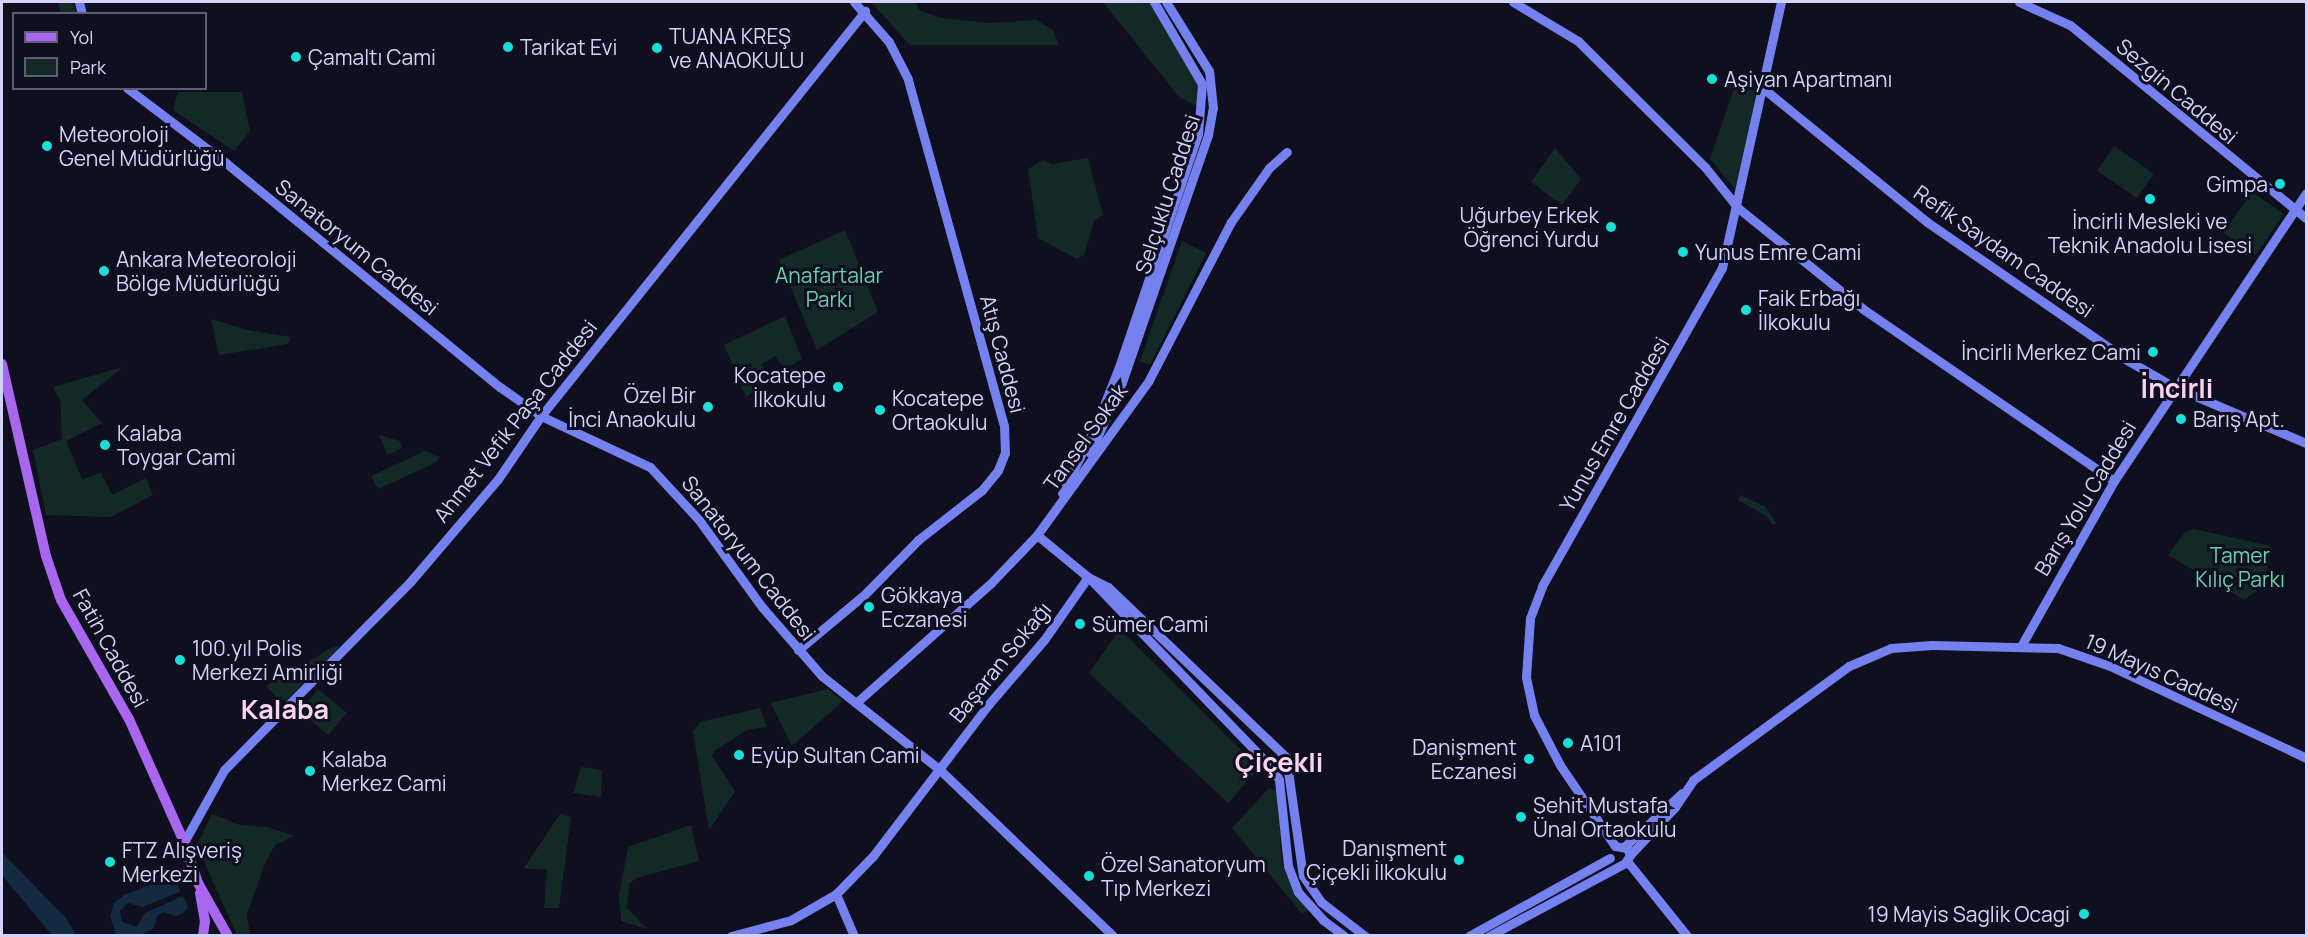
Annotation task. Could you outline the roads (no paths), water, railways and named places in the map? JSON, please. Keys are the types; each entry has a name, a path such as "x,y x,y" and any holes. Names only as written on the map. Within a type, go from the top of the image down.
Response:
{"main road":[{"name":"Fatih Caddesi","path":"2,364 21,455 61,600 129,719 184,842 198,884 228,936"},
{"path":"198,884 205,921 203,936"}],"street":[{"name":"Atış Caddesi","path":"798,650 865,594 918,540 982,490 1003,463 1005,453 1004,426 908,79 889,42 865,11 854,2"},
{"name":"Selçuklu Caddesi","path":"1053,511 1100,438 1189,163 1202,109 1202,84 1154,2"},
{"name":"Selçuklu Caddesi","path":"1123,368 1208,135 1213,108 1209,71 1166,2"},
{"path":"1513,2 1578,41 1705,167 1738,208 1871,315 2114,481"},
{"name":"Yunus Emre Caddesi","path":"1615,846 1560,765 1534,715 1526,677 1530,618 1542,586 1714,285 1738,208 1781,2"},
{"name":"Sezgin Caddesi","path":"2019,2 2070,26 2294,210 2307,218"},
{"name":"Ahmet Vefik Paşa Caddesi","path":"184,842 224,770 410,582 498,479 541,416 865,11"},
{"name":"Refik Saydam Caddesi","path":"1764,89 1927,222 2127,360 2174,387 2307,443"},
{"name":"Sanatoryum Caddesi","path":"129,90 226,163 387,298 541,416 650,467 664,480 798,650 822,676 939,769 1113,936"},
{"name":"Tansel Sokak","path":"857,702 991,583 1037,534 1149,380 1231,222 1269,168 1287,152"},
{"name":"Barış Yolu Caddesi","path":"2021,646 2114,481 2174,387 2307,193"},
{"path":"1037,534 1088,577 1102,596 1274,770 1279,780 1288,866 1298,892 1323,920 1344,936"},
{"path":"1088,577 1108,587 1286,758 1303,876 1321,902 1365,936"},
{"name":"Başaran Sokağı","path":"731,936 790,920 836,894 873,856 939,769 1044,640 1088,577"},
{"name":"19 Mayıs Caddesi","path":"1489,936 1642,845 1693,780 1849,666 1891,648 1932,645 2058,648 2091,658 2307,758"},
{"path":"1610,858 1615,846 1687,936"},
{"path":"1469,936 1610,858 1625,856"},
{"path":"836,894 855,936"}],"water":[{"path":"2,852 65,917 76,935 52,935 2,875"},
{"path":"166,879 178,886 188,907 186,911 177,916 163,912 157,916 153,929 140,935 116,935 110,916 114,903 124,895"}],"place":[{"name":"Tarikat Evi","path":"508,47"},
{"name":"TUANA KREŞ ve ANAOKULU","path":"657,48"},
{"name":"Çamaltı Cami","path":"296,57"},
{"name":"Aşiyan Apartmanı","path":"1712,79"},
{"name":"Meteoroloji Genel Müdürlüğü","path":"47,146"},
{"name":"Gimpa","path":"2280,184"},
{"name":"İncirli Mesleki ve Teknik Anadolu Lisesi","path":"2150,199"},
{"name":"Uğurbey Erkek Öğrenci Yurdu","path":"1611,227"},
{"name":"Yunus Emre Cami","path":"1683,252"},
{"name":"Ankara Meteoroloji Bölge Müdürlüğü","path":"104,271"},
{"name":"Faik Erbağı İlkokulu","path":"1746,310"},
{"name":"İncirli Merkez Cami","path":"2153,352"},
{"name":"Kocatepe İlkokulu","path":"838,387"},
{"name":"Özel Bir İnci Anaokulu","path":"708,407"},
{"name":"Kocatepe Ortaokulu","path":"880,410"},
{"name":"Barış Apt.","path":"2181,419"},
{"name":"Kalaba Toygar Cami","path":"105,445"},
{"name":"Gökkaya Eczanesi","path":"869,607"},
{"name":"Sümer Cami","path":"1080,624"},
{"name":"100.yıl Polis Merkezi Amirliği","path":"180,660"},
{"name":"A101","path":"1568,743"},
{"name":"Eyüp Sultan Cami","path":"739,755"},
{"name":"Danişment Eczanesi","path":"1529,759"},
{"name":"Kalaba Merkez Cami","path":"310,771"},
{"name":"Şehit Mustafa Ünal Ortaokulu","path":"1521,817"},
{"name":"Danışment Çiçekli İlkokulu","path":"1459,860"},
{"name":"FTZ Alışveriş Merkezi","path":"110,862"},
{"name":"Özel Sanatoryum Tıp Merkezi","path":"1089,876"},
{"name":"19 Mayis Saglik Ocagi","path":"2084,914"}],"district":[{"name":"İncirli","path":"2177,388"},
{"name":"Kalaba","path":"285,709"},
{"name":"Çiçekli","path":"1279,762"}],"park label":[{"name":"Anafartalar Parkı","path":"829,287"},
{"name":"Tamer Kılıç Parkı","path":"2240,567"}]}
